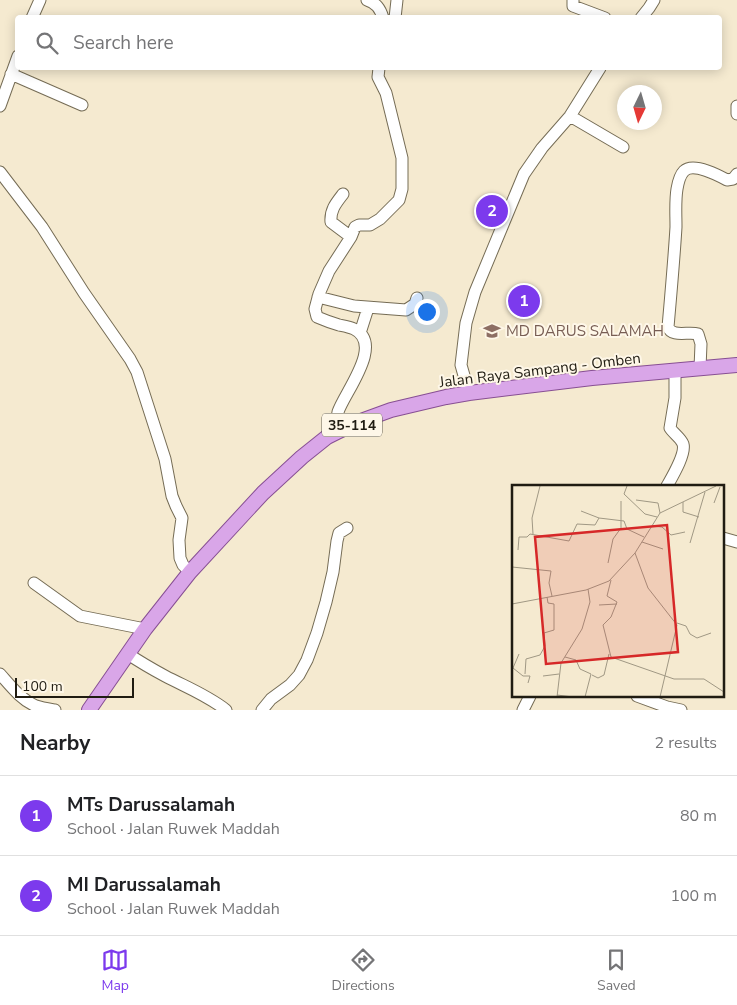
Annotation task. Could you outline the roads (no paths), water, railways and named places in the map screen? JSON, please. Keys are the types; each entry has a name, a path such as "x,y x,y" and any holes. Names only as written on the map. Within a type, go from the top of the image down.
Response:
{"main road":[{"name":"Jalan Raya Sampang - Omben","path":"89,710 145,628 190,572 263,493 327,437 358,422 391,410 468,393 574,380 737,365"}],"street":[{"path":"33,15 40,0"},
{"path":"367,0 376,4 382,15"},
{"path":"395,15 397,0"},
{"path":"573,0 573,6 597,15"},
{"path":"644,15 654,0"},
{"path":"0,106 15,64"},
{"path":"337,432 339,411 361,366 366,345 363,336 355,329 317,317 315,309 318,297 329,271 355,227 370,225 380,220 399,200 402,189 402,158 386,93 378,77 379,70"},
{"path":"468,393 462,365 464,334 475,292 524,174 542,148 570,116 599,70"},
{"path":"11,74 82,105"},
{"path":"737,106 737,114"},
{"path":"570,116 623,147"},
{"path":"700,368 698,334 677,334 669,330 668,326 678,184 683,172 688,168 716,174 727,180 733,179 737,174"},
{"path":"0,172 42,227 137,372 165,459 172,496 182,518 179,540 180,558 190,572"},
{"path":"343,194 331,212 331,222 334,226 351,236"},
{"path":"318,297 354,306 406,310 415,304 417,298"},
{"path":"360,333 368,308"},
{"path":"668,485 676,469 683,448 683,444 670,428 675,398 675,371"},
{"path":"262,710 271,699 290,685 299,675 307,660 318,633 326,602 339,533 346,528"},
{"path":"724,538 737,542"},
{"path":"34,583 80,616 145,628"},
{"path":"128,654 164,676 214,701 226,710"},
{"path":"0,674 12,688 30,702 39,707 55,710"},
{"path":"523,710 529,698"},
{"path":"642,698 681,710"}],"place":[{"name":"MI Darussalamah","path":"492,211"},
{"name":"MTs Darussalamah","path":"524,301"},
{"name":"MD DARUS SALAMAH","path":"492,331"}]}
